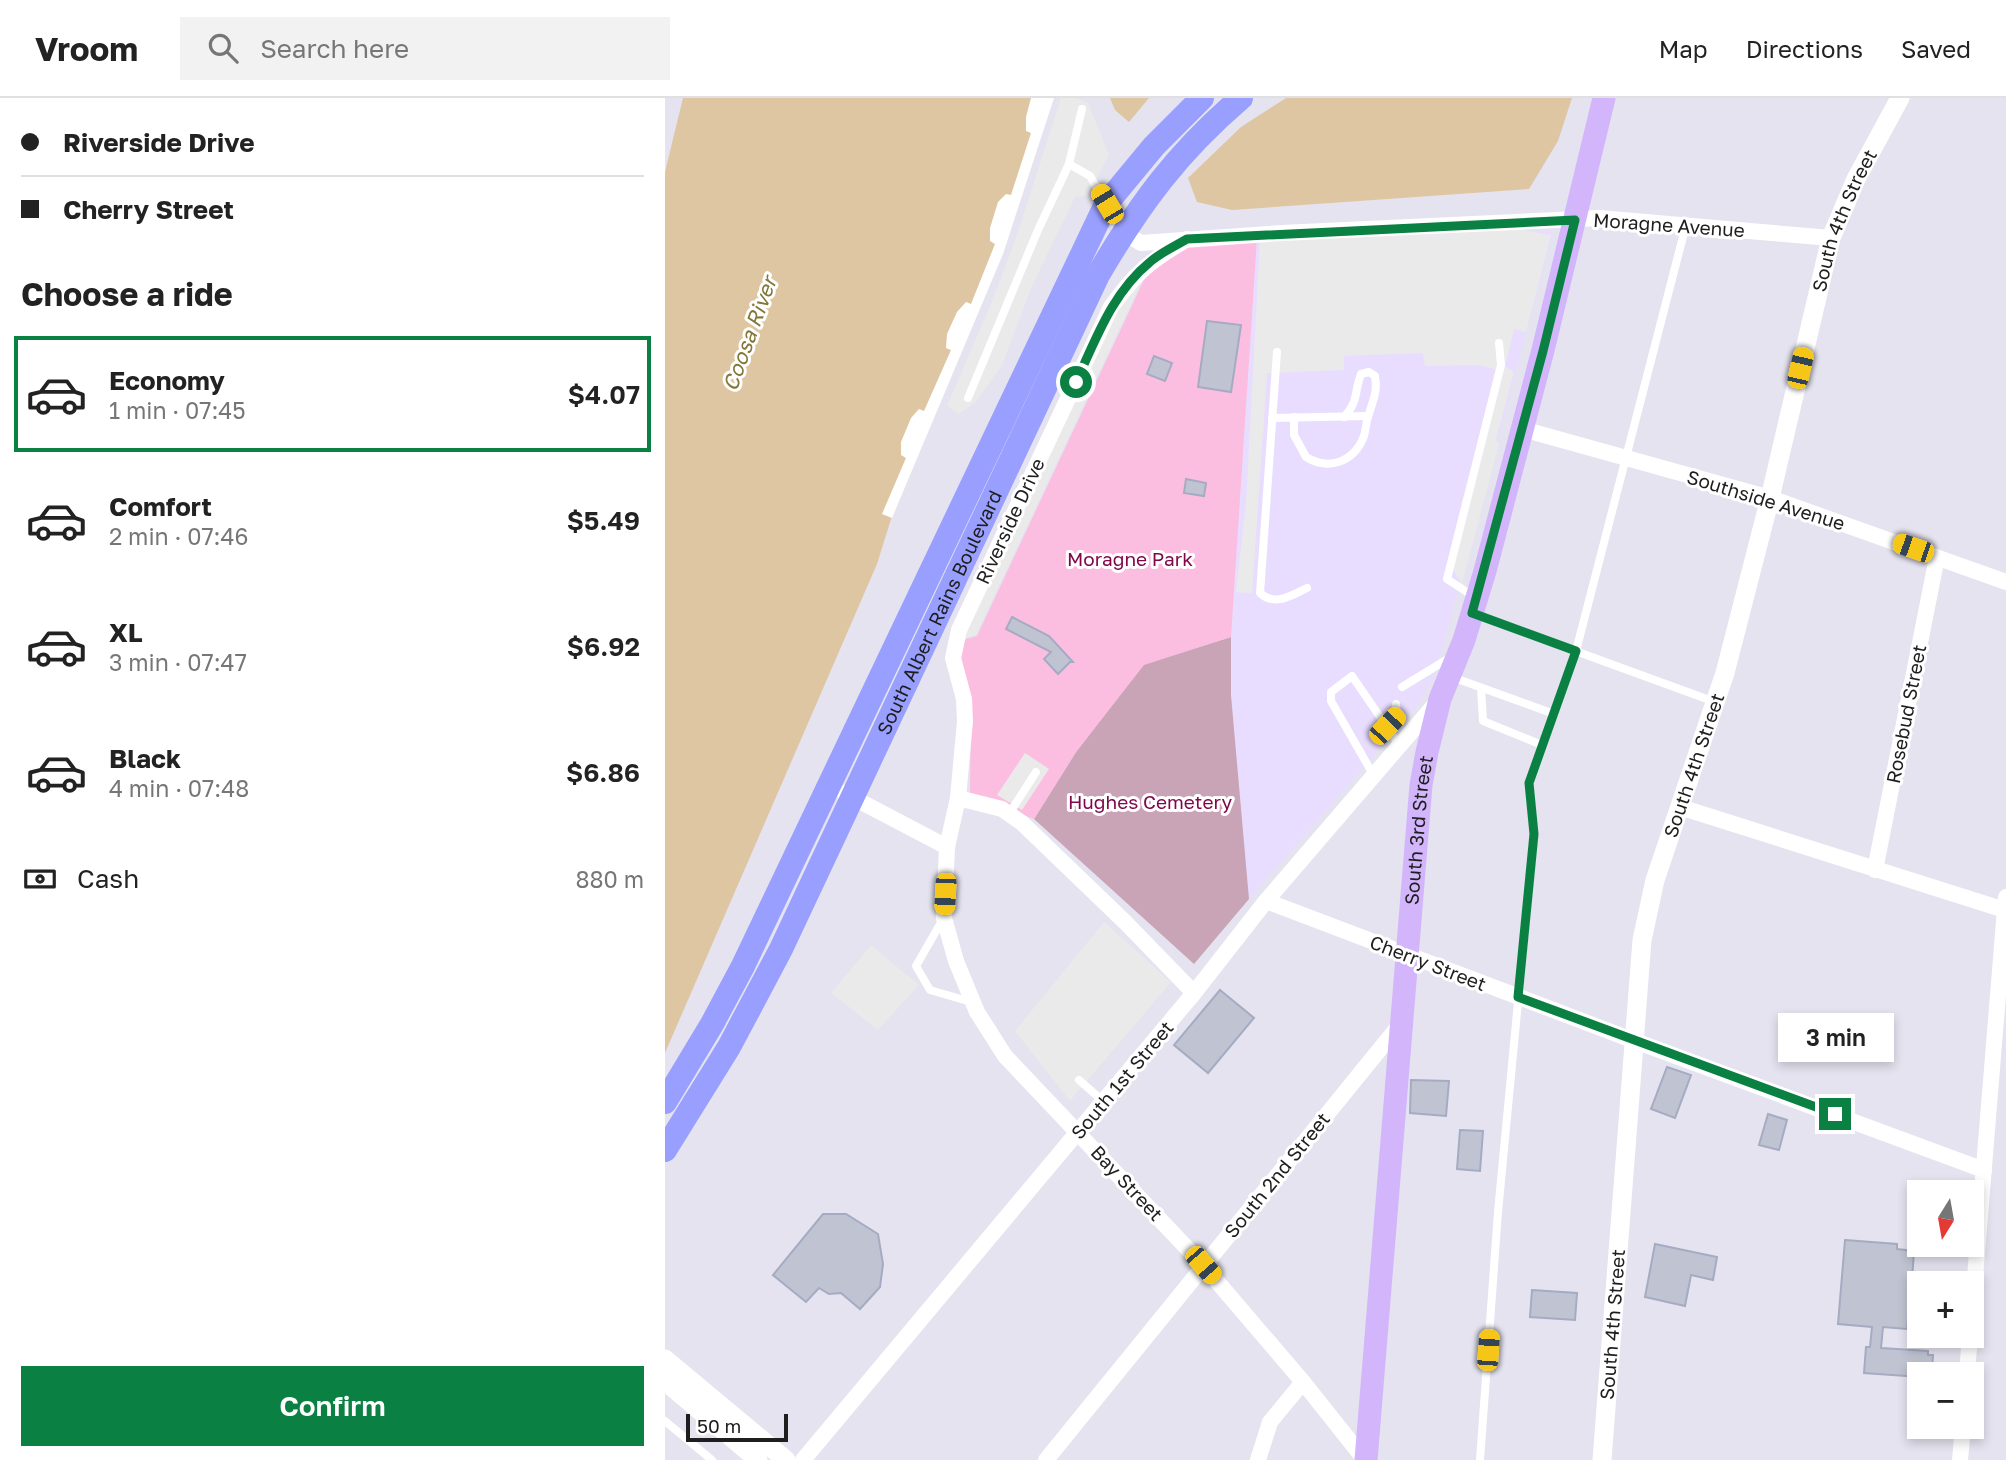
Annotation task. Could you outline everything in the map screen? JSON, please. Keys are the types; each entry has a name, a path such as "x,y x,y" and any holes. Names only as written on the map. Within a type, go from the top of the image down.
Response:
{"main road":[{"name":"South Albert Rains Boulevard","path":"665,1102 743,966 1107,204 1154,146 1202,98"},
{"name":"South Albert Rains Boulevard","path":"665,1150 744,1018 853,797 1098,275 1151,191 1205,129 1241,98"},
{"name":"South 3rd Street","path":"1365,1460 1421,785 1440,699 1474,606 1522,429 1604,98"}],"street":[{"name":"South 4th Street","path":"1602,1460 1642,940 1655,880 1725,673 1770,498 1831,238 1856,179 1900,98"},
{"path":"1107,204 1123,232"},
{"name":"Moragne Avenue","path":"1123,232 1141,243 1599,218 1831,238"},
{"name":"Riverside Drive","path":"947,847 958,798 965,720 964,699 953,658 959,631 1111,307 1129,282 1152,260 1187,239"},
{"name":"Southside Avenue","path":"1522,429 1770,498 2006,582"},
{"name":"Rosebud Street","path":"1875,870 1937,557"},
{"name":"South 1st Street","path":"803,1460 1104,1102 1266,901 1440,699"},
{"path":"829,787 947,847"},
{"path":"958,798 1002,809 1022,823 1194,993"},
{"path":"1680,807 1875,870 2005,904 2002,1004 1976,1271"},
{"name":"Bay Street","path":"947,847 944,918 956,961 974,1003 1005,1056 1079,1131 1203,1265 1303,1382 1365,1460"},
{"name":"Cherry Street","path":"1266,901 1984,1170"},
{"name":"South 2nd Street","path":"1046,1460 1403,1021"},
{"path":"665,1359 786,1460"},
{"path":"665,1381 758,1460"},
{"path":"1258,1460 1263,1437 1271,1422 1303,1382"},
{"path":"1960,1460 1962,1439"}],"lane":[{"path":"968,398 1038,230 1069,164 1082,109"},
{"path":"1069,164 1090,176 1107,204"},
{"path":"1480,1460 1498,1212 1534,834 1529,783 1576,651 1686,225"},
{"path":"1499,343 1501,365 1447,579 1474,606 1576,651 1715,702"},
{"path":"1277,352 1260,593 1265,598 1274,600 1307,589"},
{"path":"1294,417 1294,435 1306,457 1324,464 1342,463 1356,451 1363,439 1377,388 1375,376 1369,373 1361,374 1357,382 1356,400 1344,416"},
{"path":"1272,418 1368,416"},
{"path":"1402,687 1459,652"},
{"path":"1374,776 1331,701 1331,692 1352,676 1376,704 1400,746"},
{"path":"1449,676 1554,714"},
{"path":"1481,688 1483,720 1542,745"},
{"path":"1387,726 1397,715 1396,704"},
{"path":"1009,814 1036,772"},
{"path":"944,918 916,966 930,989 974,1003"},
{"path":"1079,1080 1104,1102"},
{"path":"665,1421 712,1460"}],"shaded area":[{"path":"1061,98 1076,98 1088,103 1109,155 1088,195 1075,197 1032,286 1002,365 976,402 959,414 947,406 1015,241"},
{"path":"1501,226 1551,235 1526,332 1514,329 1505,366 1514,372 1496,439 1499,444 1462,584 1452,568 1501,371 1480,365 1425,366 1423,353 1344,356 1344,370 1267,373 1252,593 1236,592 1246,503 1260,241"},
{"path":"1553,231 1436,672 1420,702 1249,899 1231,695 1231,637 1257,238"},
{"path":"1135,284 1139,287 976,635 959,640 1125,289"},
{"path":"1025,753 1049,769 1022,810 997,795"},
{"path":"1104,922 1171,982 1070,1101 1015,1031"},
{"path":"871,945 919,985 878,1030 831,993"}],"green space":[{"name":"Moragne Park","path":"1257,238 1231,637 1144,665 1076,752 1034,819 970,795 971,706 961,673 961,645 966,639 977,636 1149,269 1196,241"},
{"name":"Hughes Cemetery","path":"1231,637 1231,695 1249,899 1194,964 1034,819 1076,752 1144,664"}],"water":[{"name":"Coosa River","path":"683,98 1050,98 1001,254 892,516 877,564 665,1053 665,172"},
{"path":"1110,98 1149,98 1129,122 1115,110"},
{"path":"1286,98 1572,98 1558,141 1529,189 1232,210 1197,202 1188,178 1241,127"}],"pier":[{"path":"1031,98 1054,98 1003,254 892,518 882,514 906,458 901,455 901,442 911,418 919,409 924,411 951,350 946,348 947,334 957,312 966,302 971,304 995,244 990,241 990,228 998,202 1006,194 1011,195 1031,133 1026,131 1026,117"}],"building":[{"path":"1207,321 1241,325 1231,392 1198,387"},
{"path":"1154,356 1172,363 1165,381 1147,374"},
{"path":"1186,479 1206,483 1204,496 1184,493"},
{"path":"1012,617 1049,636 1073,662 1058,674 1044,659 1051,652 1006,629"},
{"path":"1220,990 1254,1018 1208,1073 1174,1045"},
{"path":"1667,1067 1691,1075 1675,1118 1651,1109"},
{"path":"1411,1080 1449,1081 1446,1116 1410,1113"},
{"path":"1768,1114 1787,1120 1779,1150 1759,1145"},
{"path":"1460,1130 1483,1131 1480,1171 1457,1169"},
{"path":"823,1214 846,1214 878,1234 883,1264 880,1287 860,1309 841,1293 829,1294 819,1288 806,1302 773,1275"},
{"path":"1845,1240 1897,1244 1897,1249 1907,1250 1907,1257 1914,1257 1913,1271 1907,1271 1907,1329 1883,1327 1881,1348 1928,1351 1928,1355 1933,1355 1932,1362 1907,1362 1907,1376 1864,1373 1866,1347 1870,1347 1872,1327 1838,1324"},
{"path":"1655,1244 1717,1257 1713,1280 1691,1275 1685,1306 1645,1297"},
{"path":"1532,1290 1577,1293 1575,1320 1530,1317"}],"route":[{"path":"1076,382 1111,307 1129,282 1152,260 1187,239 1575,220 1543,351 1472,613 1576,651 1529,783 1534,834 1518,997 1835,1114"}]}
